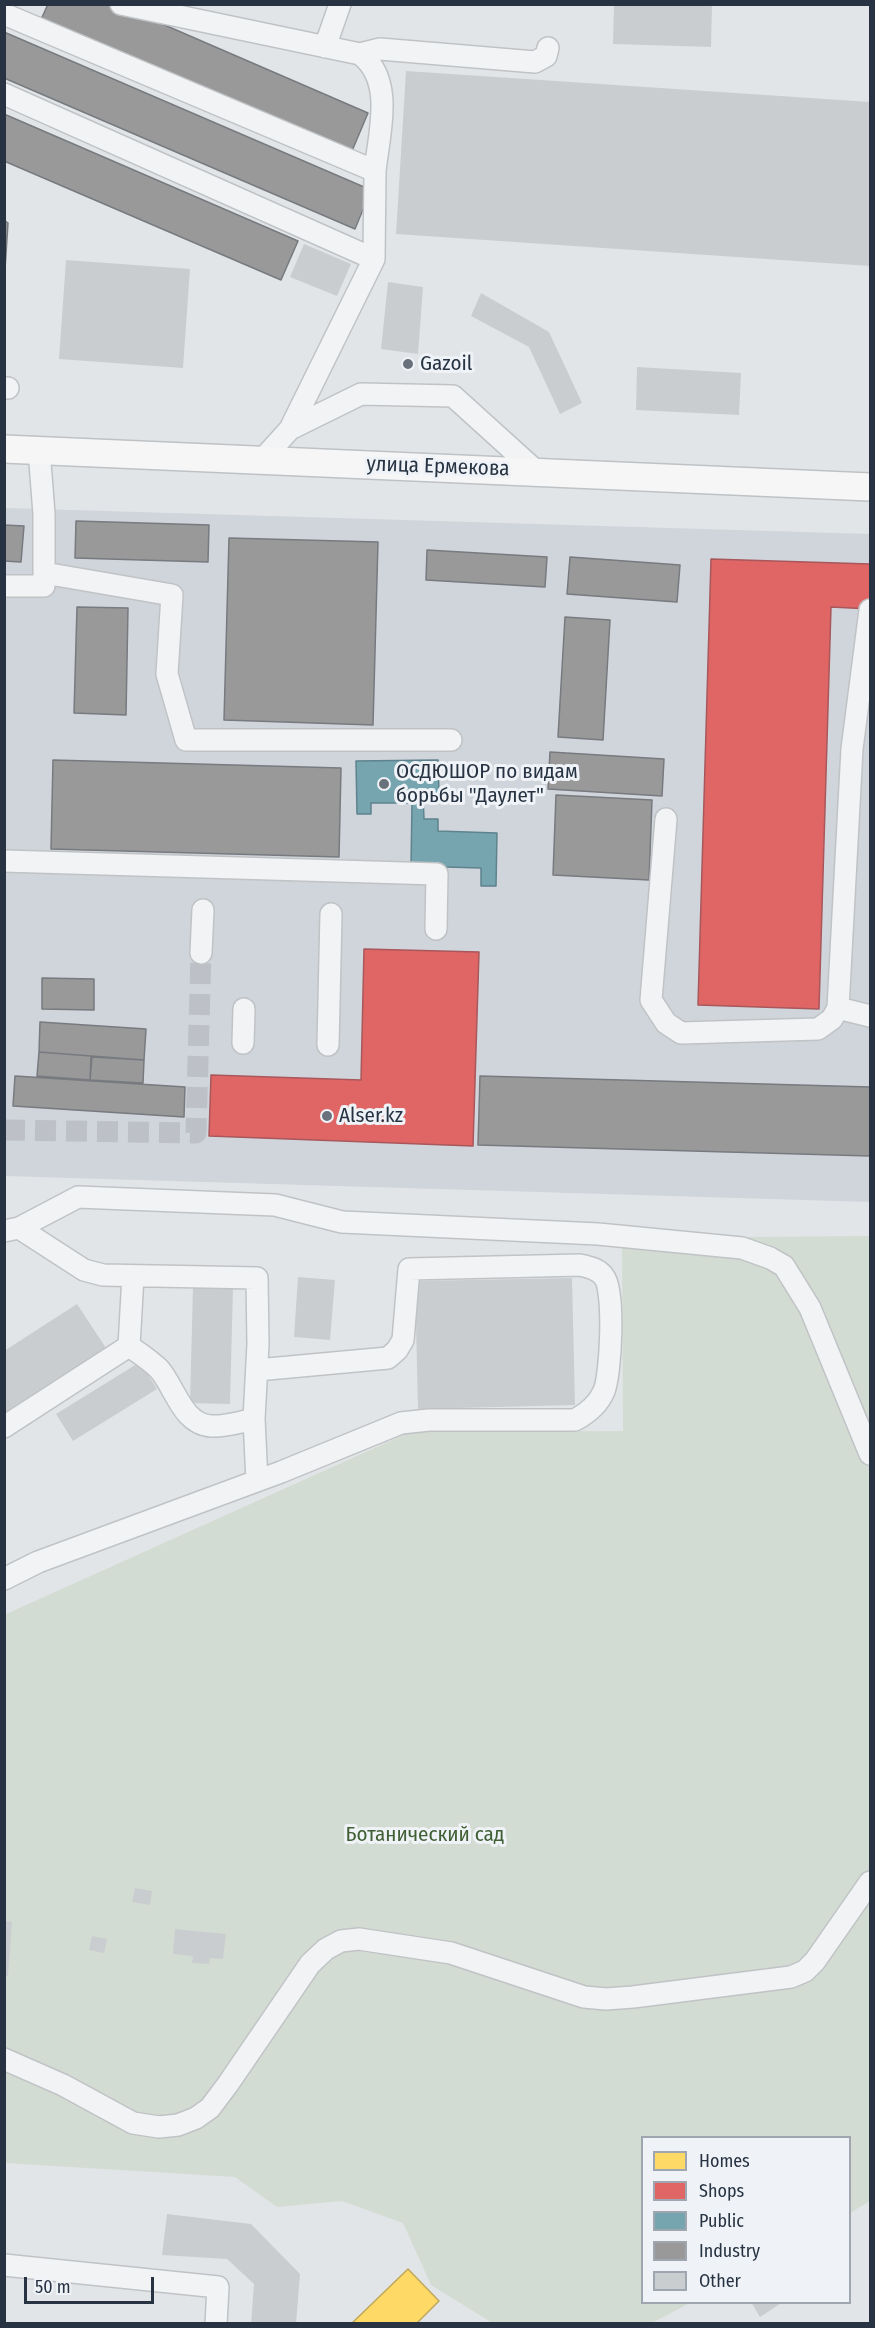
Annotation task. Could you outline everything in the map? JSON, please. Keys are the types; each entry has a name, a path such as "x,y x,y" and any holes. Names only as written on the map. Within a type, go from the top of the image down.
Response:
{"main road":[{"name":"улица Ермекова","path":"4,449 870,487"}],"lane":[{"path":"121,4 360,54 371,62 378,80 383,100 375,171 374,259 290,429 262,460"},
{"path":"325,47 340,4"},
{"path":"4,14 375,171"},
{"path":"360,54 380,49 535,62 546,56 548,48"},
{"path":"4,94 374,259"},
{"path":"290,429 361,394 453,396 537,472"},
{"path":"4,586 44,586 44,514 39,450"},
{"path":"44,573 172,595 167,674 186,740 451,740"},
{"path":"666,819 651,1000 666,1023 681,1033 818,1029 832,1019 838,1008 852,749 870,610"},
{"path":"4,861 437,874 436,929"},
{"path":"201,953 203,910"},
{"path":"328,1045 331,914"},
{"path":"838,1008 870,1016"},
{"path":"243,1043 244,1009"},
{"path":"12,1229 78,1197 275,1204 342,1222 598,1234 742,1248 770,1258 784,1266 810,1308 870,1454"},
{"path":"12,1229 84,1270 103,1275 257,1278 257,1370 254,1419 257,1481"},
{"path":"4,1579 38,1562 257,1481 401,1423 429,1420 575,1420 587,1414 600,1398 606,1382 611,1316 609,1290 605,1277 597,1270 580,1265 408,1269 403,1340 388,1358 257,1370"},
{"path":"129,1346 132,1276"},
{"path":"129,1346 160,1370 186,1411 202,1424 226,1425 254,1419"},
{"path":"4,1427 129,1346"},
{"path":"4,2059 63,2085 133,2123 159,2127 178,2125 196,2118 210,2108 310,1964 326,1948 341,1941 359,1939 451,1953 584,1997 606,1999 633,1997 791,1977 806,1971 870,1882"},
{"path":"4,2265 218,2287 216,2324"}],"shaded area":[{"path":"5,508 870,534 870,1202 5,1176"}],"green space":[{"name":"Ботанический сад","path":"870,1236 870,2201 851,2212 851,2136 641,2136 641,2304 688,2304 652,2323 494,2324 431,2285 403,2223 342,2201 277,2207 235,2177 5,2163 4,1615 410,1432 623,1431 622,1238"}],"building: Homes":[{"path":"408,2269 439,2301 416,2324 351,2324"}],"building: Shops":[{"path":"711,559 870,564 870,609 831,607 819,1009 698,1005"},
{"path":"364,949 479,952 473,1146 209,1136 211,1075 361,1080"}],"building: Public":[{"path":"438,760 439,793 423,793 424,819 438,819 438,831 497,833 496,886 481,886 481,868 411,866 412,803 371,803 371,814 357,814 356,761"}],"building: Industry":[{"path":"48,4 116,4 368,113 349,158 39,24"},
{"path":"4,32 371,190 355,229 4,78"},
{"path":"4,114 298,241 281,280 4,161"},
{"path":"4,220 8,223 4,285"},
{"path":"76,521 209,525 208,562 75,558"},
{"path":"4,525 24,526 21,562 4,561"},
{"path":"229,538 378,542 373,725 224,720"},
{"path":"427,550 547,557 545,587 426,580"},
{"path":"570,557 680,565 677,602 567,594"},
{"path":"77,607 128,608 126,715 74,713"},
{"path":"565,617 610,620 603,740 558,737"},
{"path":"550,752 664,759 662,796 548,789"},
{"path":"53,760 341,768 339,857 51,849"},
{"path":"556,795 652,800 649,880 553,875"},
{"path":"42,978 94,979 94,1010 42,1009"},
{"path":"40,1022 146,1029 144,1060 39,1052"},
{"path":"39,1052 91,1056 90,1080 37,1076"},
{"path":"92,1057 144,1060 143,1083 90,1080"},
{"path":"15,1076 185,1087 184,1117 13,1106"},
{"path":"480,1076 870,1087 870,1156 478,1145"}],"building: Other":[{"path":"614,4 712,4 711,47 613,44"},
{"path":"406,71 870,102 870,266 396,234"},
{"path":"304,244 351,264 337,296 290,277"},
{"path":"66,260 190,269 183,368 59,359"},
{"path":"388,282 423,287 418,354 381,349"},
{"path":"481,293 549,332 582,403 560,414 529,347 471,316"},
{"path":"637,367 741,373 739,415 636,410"},
{"path":"298,1277 335,1280 330,1340 294,1337"},
{"path":"572,1278 575,1405 418,1409 415,1281"},
{"path":"193,1286 233,1287 230,1404 190,1403"},
{"path":"77,1304 106,1348 4,1413 4,1351"},
{"path":"140,1362 157,1389 73,1441 56,1414"},
{"path":"135,1888 152,1891 150,1905 132,1902"},
{"path":"4,1921 12,1922 8,1976 4,1975"},
{"path":"175,1929 226,1934 223,1959 210,1958 209,1964 192,1963 193,1956 173,1954"},
{"path":"92,1936 107,1939 104,1953 89,1950"},
{"path":"167,2214 251,2224 300,2274 296,2324 251,2324 254,2284 227,2259 162,2255"},
{"path":"752,2304 780,2304 760,2317"}],"tunnel":[{"path":"4,1130 196,1133 201,953"}],"place":[{"name":"Gazoil","path":"408,364"},
{"name":"ОСДЮШОР по видам борьбы \"Даулет\"","path":"384,784"},
{"name":"Alser.kz","path":"327,1116"}]}
